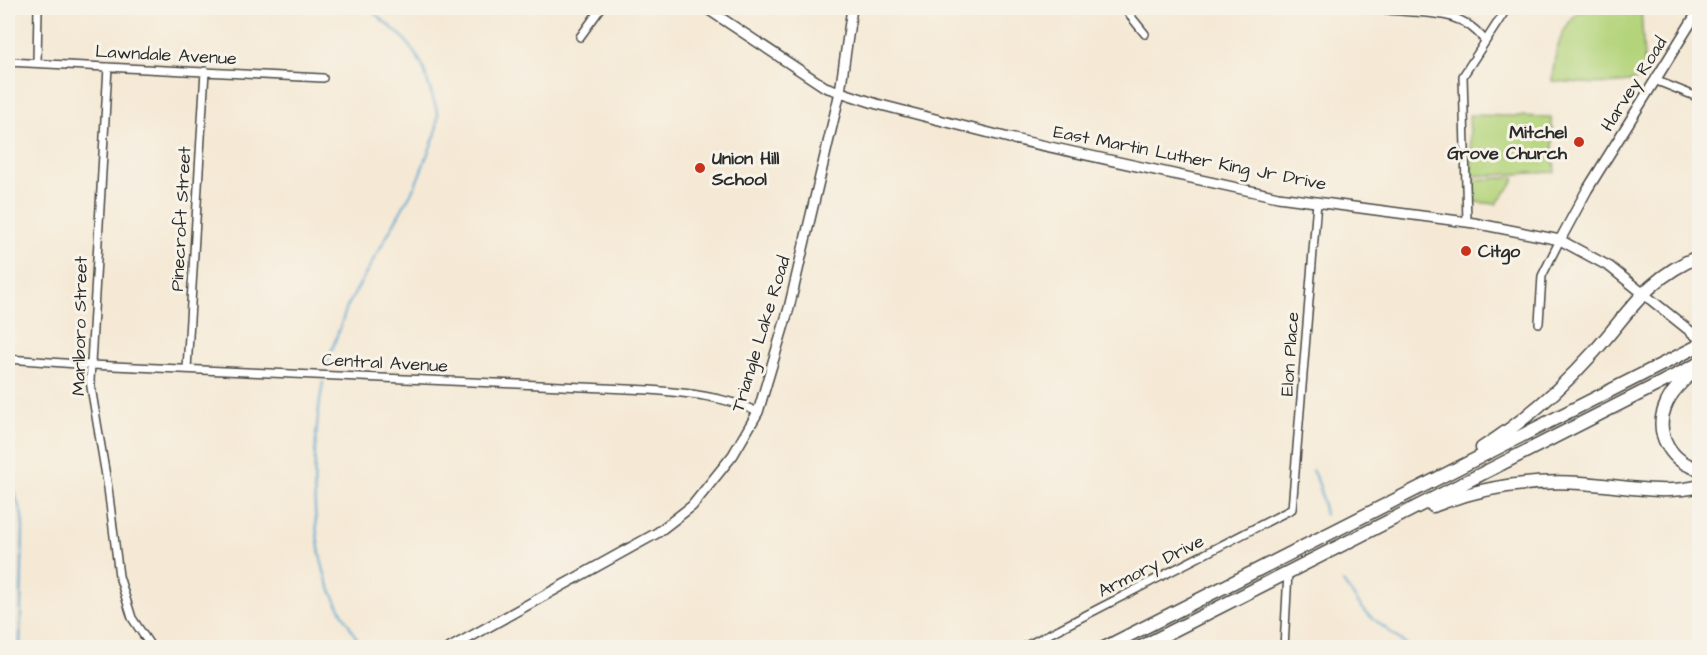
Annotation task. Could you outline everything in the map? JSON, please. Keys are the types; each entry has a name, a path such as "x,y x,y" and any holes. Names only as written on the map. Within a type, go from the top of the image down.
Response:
{"highway":[{"path":"1411,491 1492,441 1543,402 1594,353 1641,294 1657,279 1700,256"},
{"path":"1104,648 1700,345"},
{"path":"1139,648 1700,363"},
{"path":"1700,368 1670,398 1664,409 1662,421 1666,444 1672,455 1689,467 1700,469"},
{"path":"1363,535 1448,500 1515,484 1572,483 1673,490 1700,486"}],"street":[{"path":"37,63 38,8"},
{"path":"580,37 601,8"},
{"name":"East Martin Luther King Jr Drive","path":"706,8 825,87 1009,138 1278,197 1467,222 1560,240 1610,267 1700,339"},
{"name":"Triangle Lake Road","path":"450,648 657,533 684,513 716,480 758,412 789,308 840,92 852,8"},
{"path":"1376,8 1427,12 1462,20 1475,26 1485,41"},
{"path":"1467,222 1463,76 1507,8"},
{"name":"Harvey Road","path":"1560,240 1587,190 1657,81 1700,8"},
{"path":"1129,9 1145,34"},
{"name":"Lawndale Avenue","path":"8,62 323,78"},
{"name":"Marlboro Street","path":"108,68 91,365 94,413 108,488 119,576 132,618 152,648"},
{"name":"Pinecroft Street","path":"187,369 205,71"},
{"path":"1657,81 1700,98"},
{"name":"Elon Place","path":"1292,509 1317,202"},
{"path":"1539,323 1542,276 1547,261 1560,240"},
{"name":"Central Avenue","path":"8,359 91,365 649,390 715,398 738,403 758,412"},
{"name":"Armory Drive","path":"1022,648 1292,509"},
{"path":"1284,648 1288,572"}],"green space":[{"path":"1582,8 1641,8 1645,75 1628,82 1615,83 1552,81 1554,61 1563,32 1574,15"},
{"path":"1469,115 1551,117 1555,172 1472,176"},
{"path":"1514,177 1514,182 1496,204 1475,202 1474,180"}],"waterway":[{"path":"326,367 347,307 415,186 436,133 438,114 422,64 404,38 368,8"},
{"path":"8,190 14,226 8,263"},
{"path":"323,382 315,454 317,533 329,587 362,648"},
{"path":"1312,470 1319,484 1325,515"},
{"path":"8,476 22,515 23,528 20,648"},
{"path":"1343,582 1365,612 1410,648"}],"place":[{"name":"Mitchel Grove Church","path":"1579,142"},
{"name":"Union Hill School","path":"700,168"},
{"name":"Citgo","path":"1466,251"}]}
